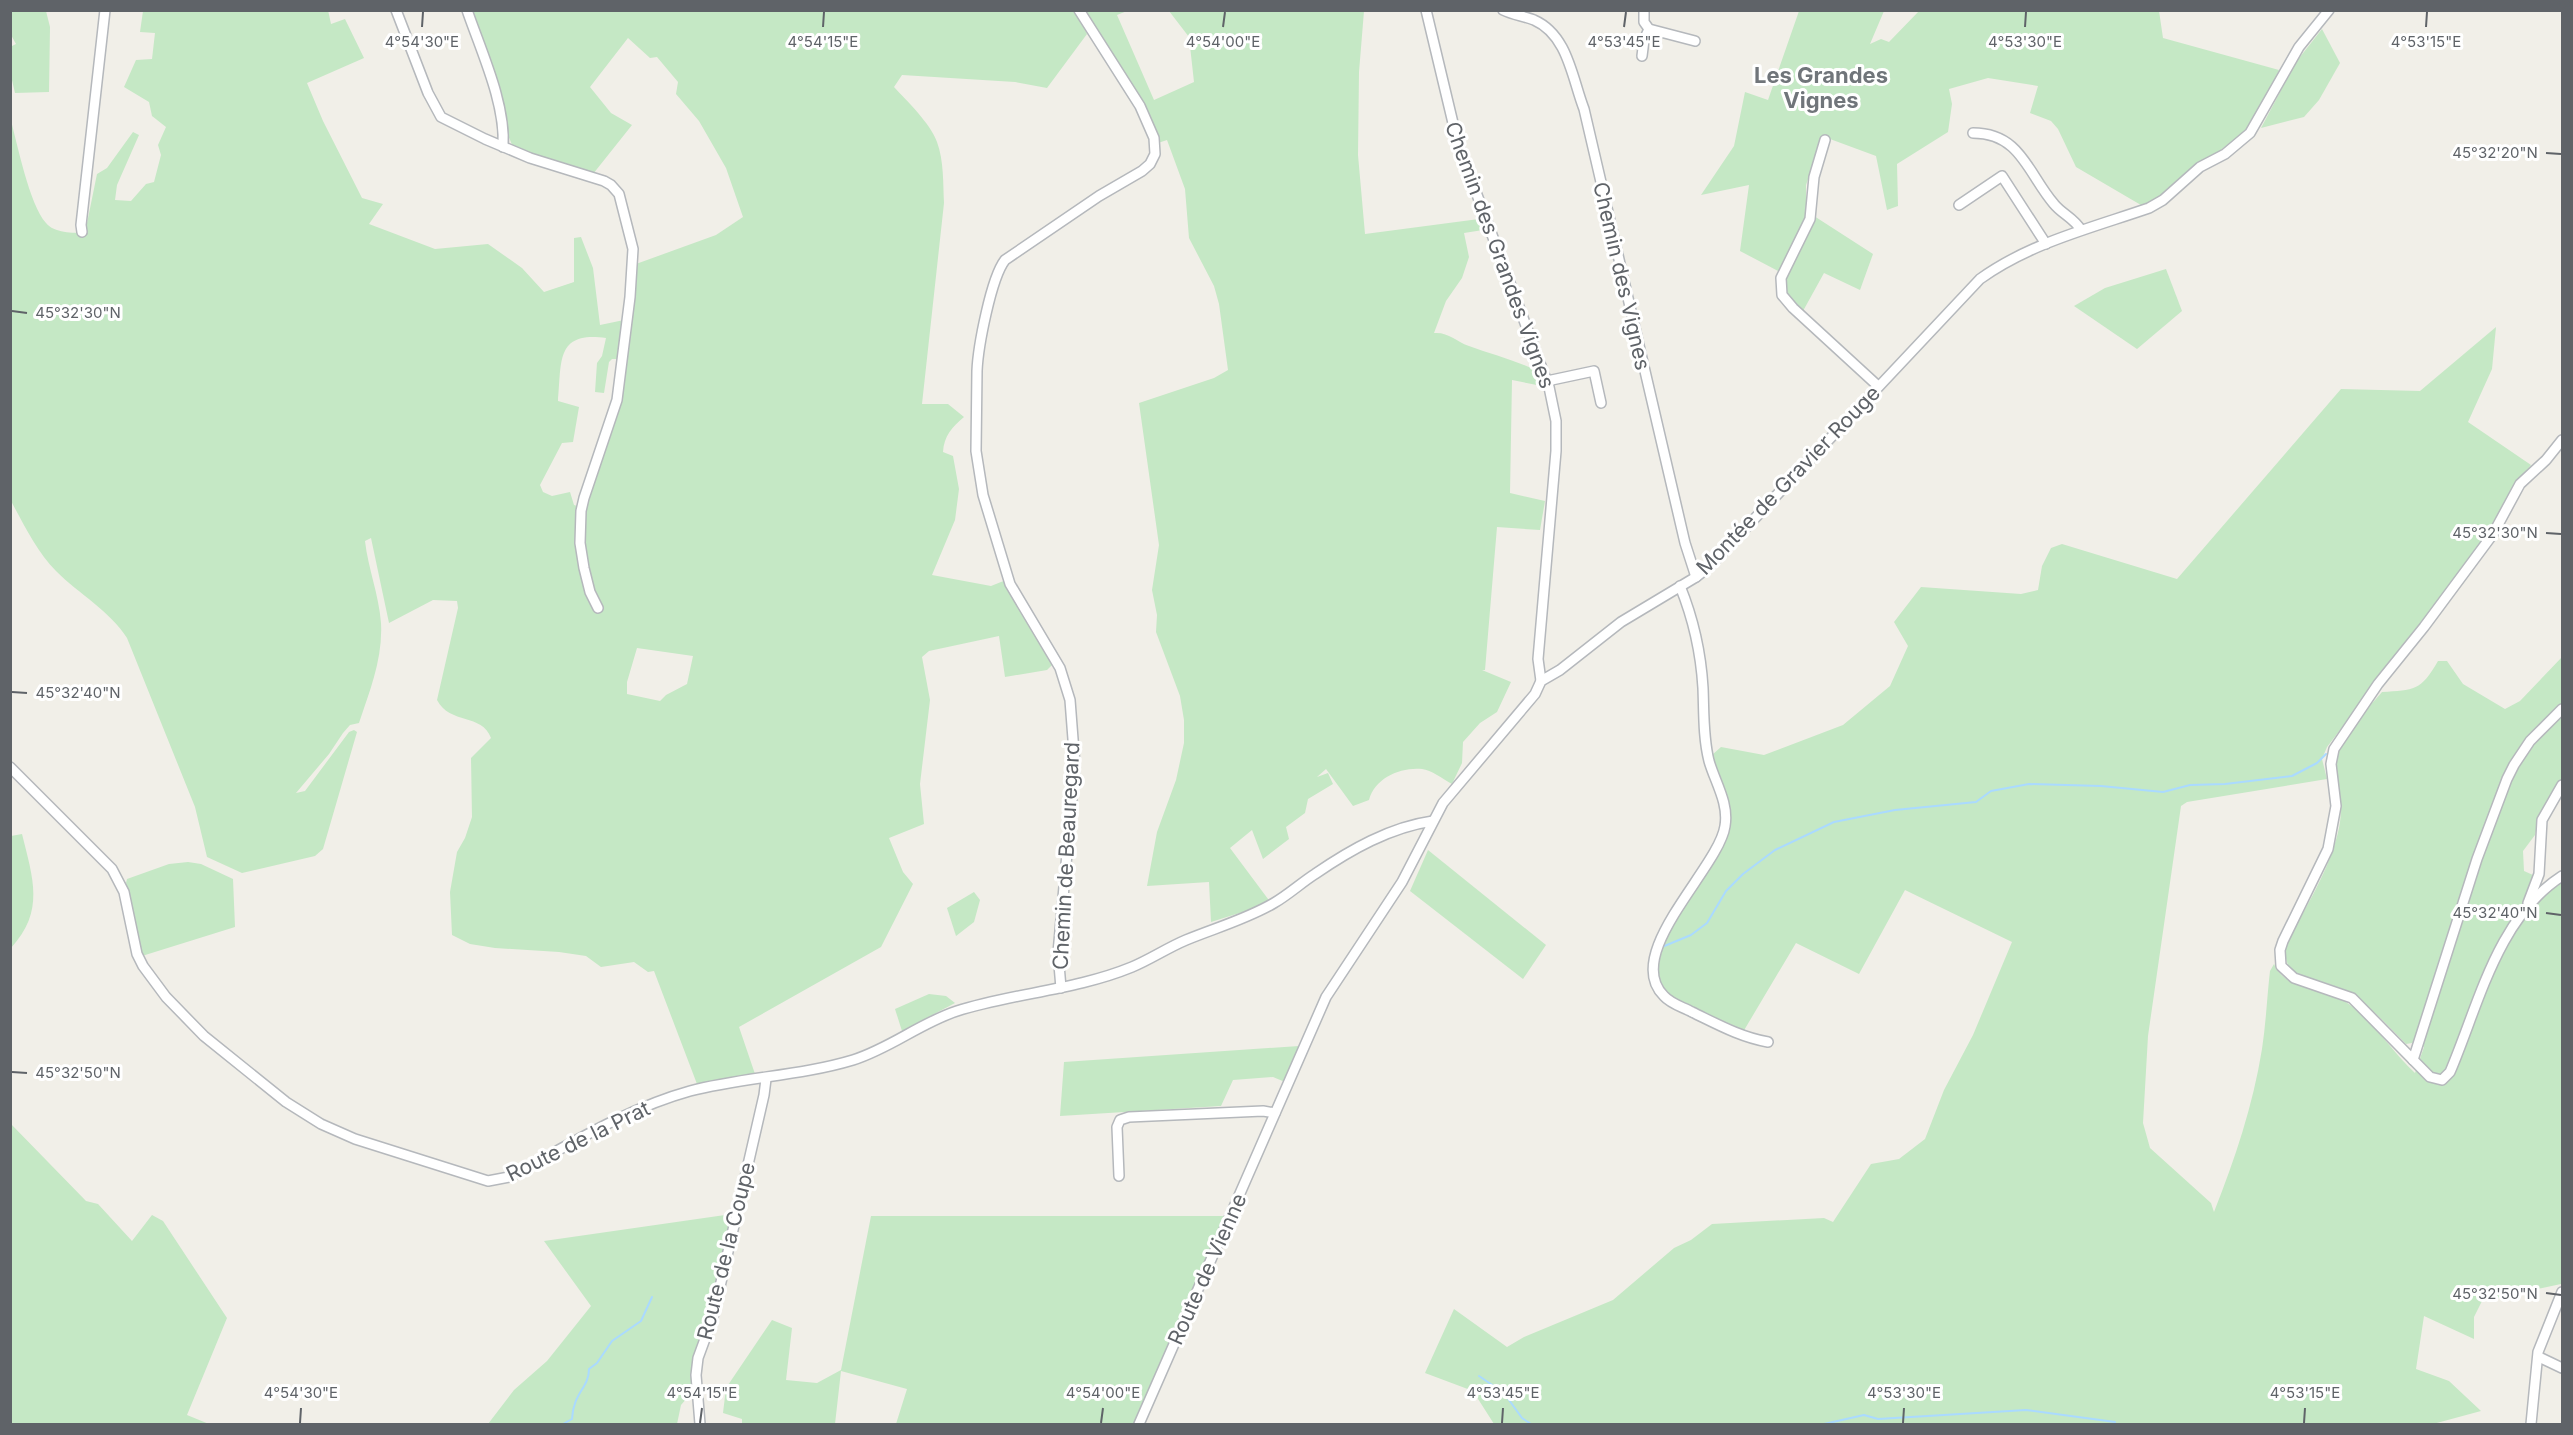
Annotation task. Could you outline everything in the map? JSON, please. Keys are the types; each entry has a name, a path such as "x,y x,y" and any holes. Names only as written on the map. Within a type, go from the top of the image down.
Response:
{"street":[{"path":"82,232 105,10"},
{"path":"396,10 436,110 448,122 503,147 611,185 619,194 633,249 630,297 617,400 584,498 580,523 584,568 590,592 598,608"},
{"path":"467,10 490,73 503,129 503,147"},
{"name":"Chemin de Beauregard","path":"1061,988 1058,953 1075,765 1070,700 1060,668 1010,584 983,495 976,451 978,365 1001,265 1099,196 1142,171 1150,164 1155,154 1154,138 1140,106 1079,10"},
{"name":"Chemin des Grandes Vignes","path":"1426,10 1458,144 1547,381 1556,421 1556,452 1538,659 1541,681"},
{"name":"Chemin des Vignes","path":"1503,10 1524,14 1541,24 1555,36 1567,57 1584,109 1683,535 1696,577"},
{"path":"1644,10 1644,22 1649,29 1695,41"},
{"name":"Montée de Gravier Rouge","path":"1433,821 1454,789 1535,694 1541,681 1560,670 1621,622 1696,577 1737,539 1980,279 2004,262 2046,244 2156,204 2200,167 2225,154 2250,133 2299,46 2329,10"},
{"path":"1642,56 1644,40 1649,29"},
{"path":"1973,133 1997,139 2015,147 2054,204 2072,217 2081,230"},
{"path":"1825,140 1814,177 1810,219 1806,231 1785,267 1780,286 1782,295 1793,308 1878,386"},
{"path":"1959,205 2002,176 2046,244"},
{"path":"1547,381 1594,370 1601,402"},
{"path":"2562,440 2546,460 2520,484 2493,534 2424,627 2378,684 2331,756 2336,806 2328,849 2283,941 2280,950 2281,966 2294,978 2352,998 2413,1060 2436,1080 2442,1080 2450,1072 2508,934 2527,905 2539,874 2542,820 2562,785"},
{"path":"1680,586 1698,650 1709,759 1723,801 1726,821 1725,830 1712,857 1691,887 1660,941 1656,952 1654,974 1659,990 1668,1000 1735,1033 1767,1042"},
{"path":"2413,1060 2477,859 2507,779 2530,741 2562,708"},
{"name":"Route de la Prat","path":"10,767 112,869 124,892 137,954 152,980 204,1036 286,1102 321,1124 355,1139 475,1179 496,1181 509,1177 642,1107 692,1091 829,1066 879,1051 927,1024 958,1011 1061,988 1133,967 1184,941 1275,903 1313,875 1358,847 1419,823 1433,821"},
{"name":"Route de Vienne","path":"1139,1425 1326,997 1402,882 1433,821"},
{"path":"2527,905 2562,876"},
{"name":"Route de la Coupe","path":"700,1425 697,1365 713,1317 766,1079"},
{"path":"1119,1176 1117,1126 1120,1120 1129,1117 1263,1111 1275,1113"},
{"path":"2531,1425 2536,1363 2562,1292"},
{"path":"2539,1357 2562,1368"}],"green space":[{"path":"328,10 331,24 345,19 364,58 307,83 323,121 362,198 383,204 369,224 435,249 488,244 522,268 544,292 574,282 574,238 581,237 593,268 600,325 624,320 618,359 612,359 609,362 604,393 595,392 597,363 602,356 606,338 578,339 564,352 558,401 579,407 573,442 562,443 540,485 543,492 552,496 570,492 574,505 584,508 612,432 620,401 636,264 716,235 743,217 726,168 699,121 676,94 678,82 657,57 650,58 628,38 590,87 611,113 632,125 593,174 513,147 507,133 499,87 472,11 1076,11 1087,34 1047,88 1015,82 902,75 894,87 930,128 939,149 943,172 944,203 922,404 948,404 964,417 949,432 945,441 943,452 953,456 959,489 955,520 932,575 991,586 1006,580 1054,663 1047,670 1005,677 999,636 929,651 922,657 930,700 920,784 924,824 889,838 903,872 913,884 881,947 739,1027 755,1074 697,1084 654,971 648,972 634,962 601,967 586,956 470,944 452,935 450,892 457,852 465,838 472,817 471,758 491,738 481,725 450,713 437,700 458,608 457,601 433,600 389,623 371,538 365,541 380,613 381,636 378,661 371,686 359,723 350,725 296,793 305,791 349,732 354,730 357,732 323,849 315,856 242,873 207,857 195,807 127,638 112,619 49,564 31,538 11,501 10,117 34,202 49,226 64,232 85,233 97,174 107,168 133,132 139,135 117,185 115,200 131,201 146,184 154,182 161,155 158,145 166,127 152,116 149,102 124,87 136,60 152,59 155,33 140,32 143,11","holes":["637,648 693,656 687,684 666,695 660,701 627,694 627,682"]},
{"path":"10,11 46,11 50,27 49,92 15,93 11,76 10,47 16,44 11,35"},
{"path":"1084,11 1127,11 1117,15 1154,100 1194,82 1189,37 1169,11 1364,11 1359,72 1358,155 1365,234 1479,219 1483,230 1464,233 1469,257 1462,278 1446,301 1434,333 1448,335 1469,346 1536,370 1542,386 1512,380 1510,493 1545,501 1540,530 1497,527 1485,670 1482,670 1511,682 1497,712 1480,723 1463,742 1462,763 1452,784 1426,770 1405,770 1383,780 1372,792 1369,800 1353,806 1326,769 1317,777 1328,773 1333,784 1308,799 1305,813 1286,827 1289,839 1263,859 1252,830 1230,848 1271,903 1211,922 1209,882 1147,886 1157,832 1176,780 1184,743 1184,720 1180,696 1156,632 1157,615 1152,590 1159,545 1139,403 1214,378 1228,370 1219,304 1214,286 1189,238 1185,189 1167,140 1158,143"},
{"path":"1799,11 1884,11 1870,44 1881,39 1889,42 1919,11 2159,11 2163,38 2279,70 2262,108 2244,132 2146,208 2076,167 2058,129 2051,121 2030,113 2038,86 1988,78 1949,89 1952,104 1948,132 1897,164 1898,206 1887,210 1876,156 1830,139 1821,141 1806,185 1806,217 1780,272 1740,251 1749,185 1701,195 1734,146 1745,92 1768,100"},
{"path":"2322,29 2340,63 2319,100 2304,117 2261,128 2296,62"},
{"path":"1814,216 1873,254 1860,290 1824,273 1803,311 1786,296 1782,282"},
{"path":"2166,269 2182,311 2137,349 2074,306 2105,288"},
{"path":"2496,327 2492,369 2468,422 2531,465 2507,498 2490,534 2327,747 2322,759 2327,779 2187,802 2181,806 2148,1036 2143,1123 2150,1148 2211,1203 2214,1212 2236,1152 2254,1091 2263,1039 2270,971 2274,964 2279,972 2293,983 2328,993 2348,1003 2369,1022 2415,1073 2424,1047 2416,1040 2406,1044 2374,1012 2347,992 2297,974 2290,969 2286,958 2285,946 2309,903 2335,844 2340,819 2335,769 2339,749 2351,728 2382,692 2402,691 2416,687 2427,678 2438,661 2447,661 2463,684 2505,709 2520,701 2562,657 2562,778 2540,813 2535,835 2523,851 2524,871 2533,875 2528,894 2519,909 2525,915 2543,896 2562,882 2562,1281 2561,1284 2482,1301 2474,1317 2474,1339 2424,1316 2416,1369 2449,1381 2481,1411 2433,1424 1494,1424 1473,1391 1425,1373 1454,1309 1507,1347 1524,1337 1613,1300 1674,1248 1691,1240 1712,1224 1824,1218 1833,1222 1871,1164 1899,1159 1925,1139 1944,1090 1973,1035 2012,942 1905,890 1859,974 1796,943 1743,1032 1679,1003 1663,990 1658,976 1661,957 1668,934 1680,910 1727,830 1712,755 1721,747 1764,755 1843,725 1890,686 1908,646 1894,622 1921,587 2021,594 2038,590 2042,566 2051,548 2062,544 2177,579 2341,389 2420,391"},
{"path":"22,834 32,880 32,908 29,921 11,948 11,836"},
{"path":"1428,850 1546,945 1523,979 1410,891"},
{"path":"188,862 201,864 233,879 235,927 142,956 127,879 169,864"},
{"path":"974,892 980,900 974,922 956,936 947,908"},
{"path":"929,994 946,996 955,1003 902,1031 895,1009"},
{"path":"1299,1046 1285,1082 1273,1077 1233,1080 1221,1106 1060,1116 1064,1062"},
{"path":"10,1123 86,1201 98,1204 132,1241 152,1215 163,1221 227,1318 187,1415 209,1424 11,1424"},
{"path":"732,1214 709,1316 694,1361 694,1390 681,1405 677,1424 488,1424 514,1390 547,1361 591,1306 544,1241"},
{"path":"871,1216 1227,1216 1135,1424 896,1424 907,1389 841,1371 835,1424 742,1424 742,1419 723,1413 726,1388 772,1320 792,1328 786,1380 817,1383 841,1370"}],"waterway":[{"path":"1662,947 1691,935 1707,923 1726,891 1743,874 1775,850 1834,822 1895,810 1976,802 1991,791 2029,784 2101,786 2163,792 2190,785 2225,784 2292,776 2317,763 2326,754"},
{"path":"563,1424 572,1419 575,1403 589,1369 597,1363 612,1341 641,1321 652,1297"},
{"path":"1479,1376 1504,1393 1522,1418 1531,1424"},
{"path":"1824,1424 1864,1415 1878,1419 2026,1410 2115,1422"}],"district":[{"name":"Les Grandes Vignes","path":"1821,88"}]}
